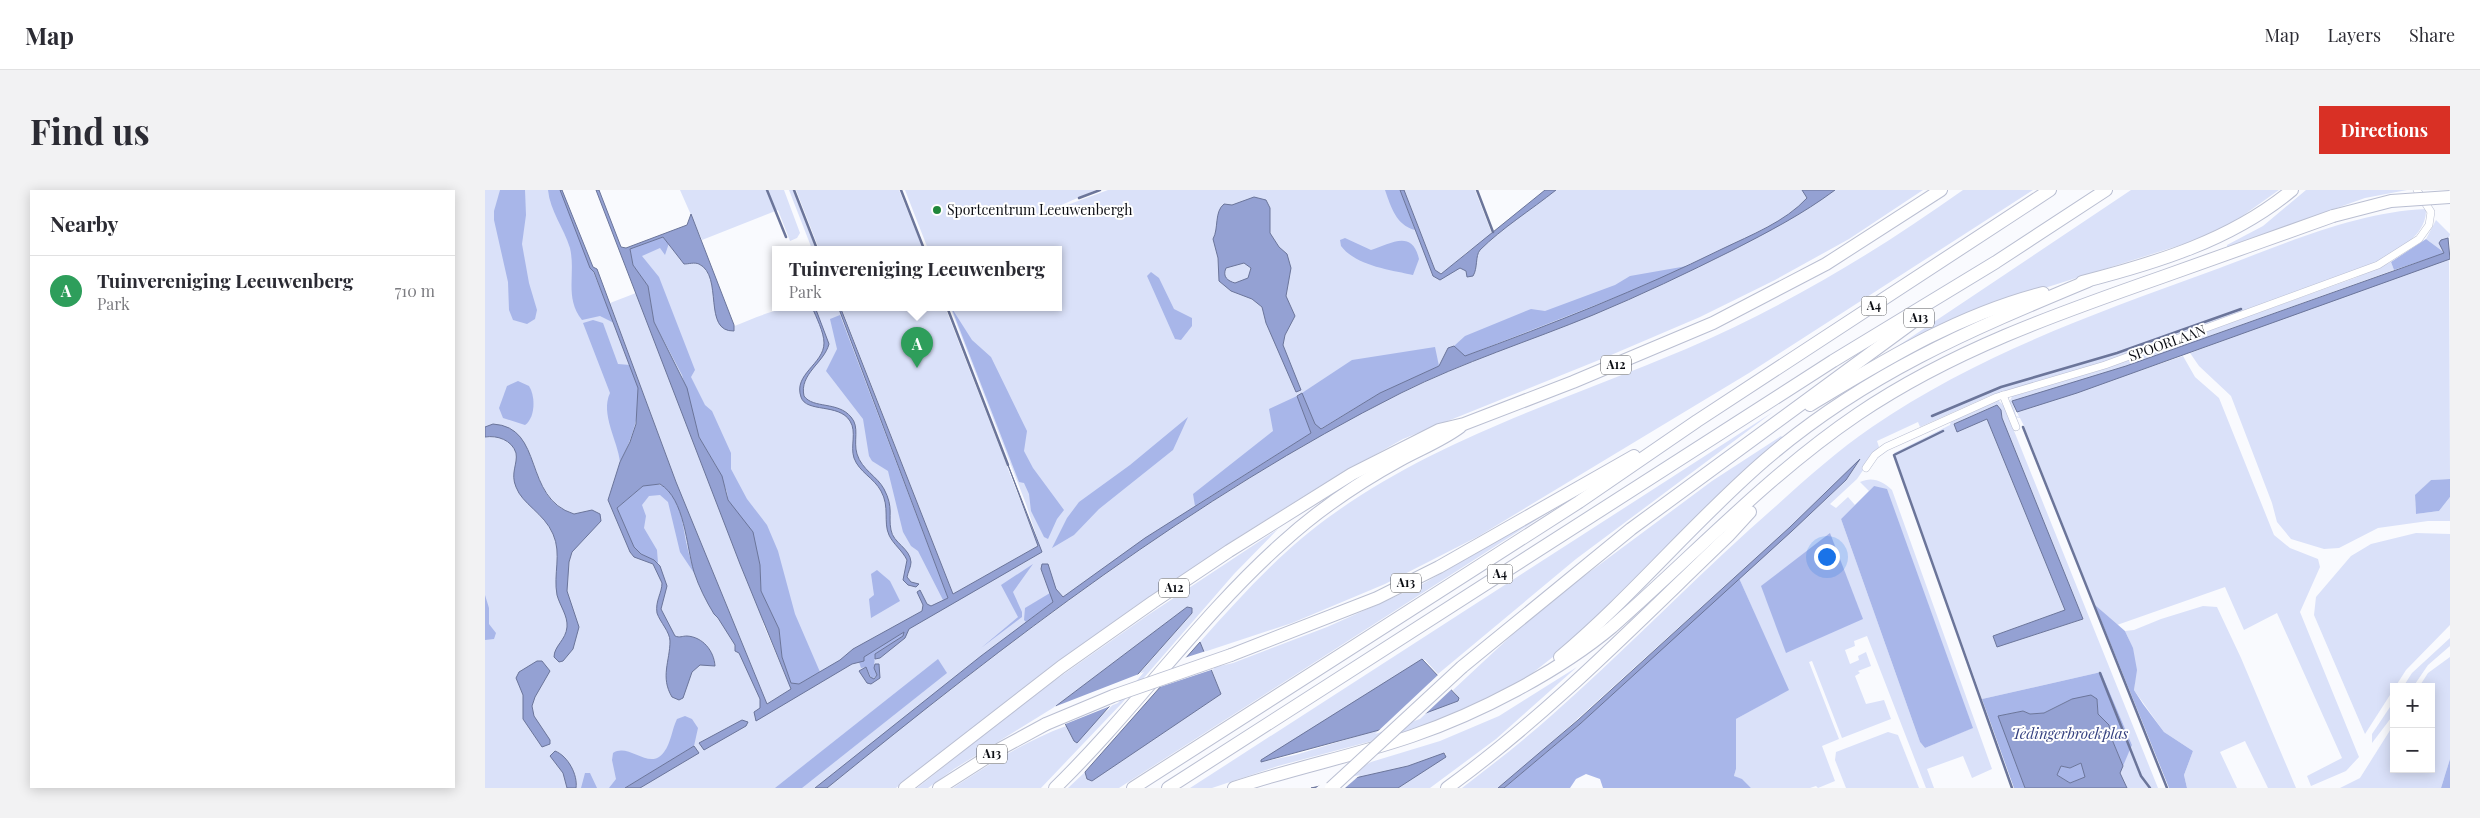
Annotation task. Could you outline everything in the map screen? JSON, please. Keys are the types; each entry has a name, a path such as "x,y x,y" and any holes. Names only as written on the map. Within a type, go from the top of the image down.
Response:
{"highway":[{"name":"A12","path":"905,788 1061,667 1229,551 1386,455 1439,430 1464,424 1629,360 1738,311 1840,255 1941,190"},
{"name":"A4","path":"1133,788 1579,502 1697,421 2051,190"},
{"name":"A4","path":"1168,788 1833,361 1996,262 2106,190"},
{"path":"1749,441 1882,360 1923,338 2021,298 2088,281 2187,250 2222,236 2255,218 2293,190"},
{"path":"1234,788 1418,734 1467,714 1581,652 1612,627 1824,438 1882,398 1943,363 1978,346 2043,319 2333,216 2391,201 2416,198 2450,198"},
{"name":"A13","path":"1331,788 1462,667 1593,559 1749,441 1996,262"},
{"path":"1535,678 1610,614 1750,474 1822,416 1871,383 1931,349 1967,331 2088,281"},
{"name":"A13","path":"939,788 1000,749 1046,724 1113,696 1319,622 1386,593 1464,553 1697,421"},
{"name":"A12","path":"1055,788 1123,718 1209,616 1283,542 1351,490 1400,460 1445,438 1464,424"},
{"path":"1447,788 1494,753 1559,698 1728,536 1789,468"}],"street":[{"name":"SPOORLAAN","path":"1866,468 1875,455 1886,447 2003,395 2105,365 2378,265 2419,239 2429,226 2431,212 2417,190"},
{"path":"2003,395 2016,427"}],"shaded area":[{"path":"485,190 560,190 592,267 596,270 678,491 767,709 793,692 622,250 691,225 732,327 775,311 839,311 952,600 1041,550 1026,504 952,311 1062,311 1062,246 927,246 905,190 1096,190 1029,219 1108,190 1403,190 1435,275 1442,277 1550,190 1813,190 1797,213 1668,279 1452,366 1354,412 1277,458 1061,603 822,788 485,788"},
{"path":"500,190 525,190 526,215 522,244 529,283 537,310 535,319 527,324 513,320 509,310 508,282 494,220 494,211"},
{"path":"548,190 560,190 614,323 600,316 582,320 573,303 570,248 551,205"},
{"path":"680,190 784,190 800,233 797,238 790,241 778,210 702,240"},
{"path":"789,190 793,190 815,246 811,246"},
{"path":"796,190 899,190 922,246 818,246"},
{"path":"1385,190 1400,190 1415,230 1399,220 1392,209"},
{"path":"1404,190 1475,190 1492,234 1444,272 1437,274"},
{"path":"1835,190 1923,190 1849,239 1775,280 1700,317 1403,439 1332,479 1240,536 1137,605 1064,658 896,788 827,788 1033,627 1176,525 1250,478 1325,434 1401,393 1664,284 1772,229"},
{"path":"1963,190 2033,190 1749,373 1479,536 1385,584 1292,623 1204,652 1200,642 1264,573 1317,526 1377,486 1419,462 1462,441 1686,349 1794,297 1897,235"},
{"path":"2131,190 2279,190 2231,224 2190,242 2010,299 1889,352"},
{"path":"2306,190 2407,190 2365,198 2227,247 2227,245 2263,226"},
{"path":"2426,209 2425,219 2415,236 2398,250 2371,265 2111,360 1989,396 1920,427 1918,422 1877,441 1879,447 1857,479 1830,504 1836,508 1848,497 1855,505 1841,519 1920,742 1925,748 1972,728 1929,612 1874,486 1869,491 1860,482 1869,479 1877,480 1892,490 1992,769 1972,778 1963,756 1927,769 1934,788 1926,788 1867,636 1854,641 1855,646 1845,650 1850,664 1859,660 1858,656 1866,652 1871,666 1858,671 1860,673 1855,676 1866,704 1884,700 1891,719 1842,738 1812,661 1809,662 1839,739 1822,746 1835,781 1818,788 1816,786 1810,788 1751,788 1734,776 1736,769 1736,719 1788,690 1739,578 1846,480 1860,460 1790,527 1531,761 1498,788 1462,788 1530,734 1577,693 1724,553 1809,477 1872,427 1911,402 1951,379 1992,359 2119,305 2342,224 2398,212"},
{"path":"2436,220 2450,234 2445,253 2426,239"},
{"path":"663,237 669,243 665,255 660,248 642,256 659,277 695,370 691,377 705,405 712,411 731,453 731,469 747,499 767,525 778,551 795,614 820,672 799,684 791,683 782,657 779,629 761,591 760,565 728,500 727,492 717,467 699,437 682,375 654,322 648,286 633,265 630,249"},
{"path":"1345,238 1371,250 1392,242 1405,241 1411,244 1416,250 1419,259 1413,275 1374,266 1355,258 1341,246 1340,240"},
{"path":"2426,239 2445,253 2394,270 2391,262"},
{"path":"2449,258 2450,479 2431,480 2415,496 2416,514 2439,511 2450,497 2450,521 2428,521 2378,528 2339,548 2324,549 2291,539 2277,522 2272,503 2231,396 2199,366 2190,353"},
{"path":"2391,262 2394,270 2126,366 2013,401 2016,416 2019,417 2017,412 2183,356 2195,377 2219,398 2274,535 2290,548 2318,559 2320,567 2300,612 2359,757 2346,771 2311,786 2307,776 2342,758 2277,613 2244,630 2225,587 2117,625 2095,605 2024,426 2020,418 2014,417 2009,402 2013,395 2110,366 2355,278"},
{"path":"1687,266 1639,288 1465,356 1454,346 1465,336 1531,309 1545,311 1615,285 1630,276"},
{"path":"1151,272 1159,278 1174,309 1192,318 1192,326 1181,340 1175,339 1147,276"},
{"path":"636,293 758,604 764,626 791,689 767,704 676,482 610,303"},
{"path":"843,311 947,311 1038,546 953,594"},
{"path":"953,311 972,340 991,357 1027,431 1024,451 1033,468 1064,510 1057,519 1048,539 1044,537 1031,511 1029,494 1024,483 1019,482"},
{"path":"840,315 948,598 943,600 918,551 911,546 903,532 888,471 872,461 869,456 863,419 826,371 837,349 830,319"},
{"path":"593,320 603,323 618,364 630,365 638,387 639,396 635,426 620,462 608,419 607,401 610,393 583,323"},
{"path":"1435,347 1439,366 1380,393 1320,429 1315,424 1302,393 1352,360"},
{"path":"518,381 529,386 533,396 533,412 525,425 503,418 499,408 507,386"},
{"path":"1297,396 1311,433 1195,506 1193,494 1273,431 1269,409"},
{"path":"1998,400 2004,406 2158,788 2127,788 2119,773 2132,745 2101,672 1982,699 1894,453 1950,425 1951,421","holes":["1996,405 2001,410 2002,418 2083,619 1997,647 1993,636 2065,610 1987,419 1957,432 1954,424"]},
{"path":"1773,412 1576,559 1438,674 1425,660 1421,660 1261,762 1295,755 1358,736 1458,701 1459,698 1453,690 1513,634 1560,594 1712,481 1781,436 1785,440 1563,649 1520,683 1464,712 1402,733 1278,766 1212,788 1190,788"},
{"path":"1188,417 1173,450 1099,509 1074,535 1052,548 1067,518 1079,502 1130,465"},
{"path":"2450,479 2450,497 2439,511 2416,514 2415,495 2431,480"},
{"path":"653,484 662,486 675,498 694,573 680,552 668,502 660,495 649,496 642,505 646,516 644,528 657,550 658,563 641,554 634,547 617,508 643,486"},
{"path":"1874,486 1887,489 1973,728 1925,748 1920,742 1841,519"},
{"path":"1555,508 1119,788 1068,788 1085,772 1087,779 1092,781 1221,694 1211,668 1233,663 1327,627 1419,586"},
{"path":"1278,529 1234,574 1122,703 1041,788 953,788 1008,754 1066,726 1074,740 1108,710 1192,613 1192,608 1187,607 1056,706 954,769 928,788 917,788 1031,697 1148,615"},
{"path":"1830,533 1863,619 1786,653 1761,586"},
{"path":"2416,533 2450,534 2450,625 2406,670 2398,683 2390,683 2390,695 2365,734 2314,615 2316,597 2351,556 2371,544"},
{"path":"1033,564 1013,592 1022,612 1022,617 981,648 1018,617 1001,585"},
{"path":"877,570 890,581 900,601 871,618 869,599 874,595 871,574"},
{"path":"1739,578 1789,690 1736,719 1736,769 1734,776 1742,779 1751,788 1603,788 1600,779 1586,774 1576,779 1570,788 1504,788 1580,724"},
{"path":"1050,593 1053,602 1026,622 1024,620 1025,608"},
{"path":"485,595 489,608 489,624 496,633 494,639 485,640"},
{"path":"2095,605 2125,631 2133,648 2137,670 2134,690 2143,704 2164,732 2193,751 2184,775 2187,788 2169,788"},
{"path":"2203,606 2217,607 2241,658 2296,788 2268,788 2245,741 2220,752 2237,788 2187,788 2184,775 2193,751 2164,732 2134,690 2134,659 2125,631 2134,630 2161,619"},
{"path":"904,632 903,636 875,654 874,668 877,675 872,679 866,667 861,668 859,662 864,660 863,657"},
{"path":"2450,638 2450,646 2428,665 2416,683 2406,683 2412,673"},
{"path":"2450,657 2450,759 2441,788 2340,788 2360,778 2390,730 2390,773 2435,773 2435,683 2422,683 2428,673"},
{"path":"938,659 947,673 802,788 775,788"},
{"path":"1577,667 1496,739 1430,788 1398,788 1446,755 1445,753 1408,766 1334,783 1371,762 1440,741 1499,716"},
{"path":"2101,672 2132,745 2123,766 2111,737 2109,725 2098,714 2097,699 2072,699 2044,713 2030,714 2023,711 1999,716 2025,788 2014,788 1982,699"},
{"path":"2390,707 2390,719 2372,743 2372,734"},
{"path":"685,716 692,719 698,728 694,746 625,788 609,788 616,779 612,760 613,753 626,751 646,758 658,757 664,752 668,744 677,719"},
{"path":"1888,732 1898,735 1919,788 1846,788 1835,760 1836,752"},
{"path":"2450,759 2450,788 2441,788"},
{"path":"2081,763 2086,777 2070,783 2057,775 2061,766 2070,768"},
{"path":"585,773 590,773 597,788 581,788"}],"water":[{"path":"560,190 562,190 593,267 597,269 676,482 767,704 791,689 740,564 596,190 599,190 621,247 626,248 687,225 691,214 734,325 734,331 724,329 719,323 715,313 711,280 706,270 697,263 684,264 663,237 630,249 633,265 648,286 654,322 687,388 699,437 722,476 728,500 753,532 760,565 761,591 779,629 782,657 791,683 799,684 840,660 853,649 922,611 923,605 917,592 920,590 927,604 931,606 948,598 840,311 842,311 953,594 1038,546 1008,465 1042,552 909,629 905,638 880,658 875,659 875,654 903,636 904,632 864,657 864,661 852,664 756,721 754,712 760,708 760,699 739,653 735,651 735,645 714,614 700,588 694,572 680,511 675,500 660,484 643,486 617,508 634,547 641,554 654,560 660,566 667,586 661,609 675,636 693,637 703,642 710,650 715,666 700,665 692,672 683,698 679,700 672,697 668,690 666,676 670,638 657,613 662,583 653,564 634,557 630,552 608,500 620,462 636,424 638,388 594,272 590,268"},
{"path":"1400,190 1404,190 1435,270 1441,274 1545,190 1556,190 1480,250 1477,255 1473,276 1467,277 1466,271 1460,268 1440,280 1433,276"},
{"path":"1802,190 1835,190 1772,229 1664,284 1401,393 1324,434 1249,478 1176,525 1033,626 827,788 815,788 981,656 1053,602 1041,569 1042,564 1048,564 1056,589 1063,597 1145,538 1311,433 1297,396 1302,393 1315,424 1321,429 1380,393 1439,366 1448,348 1454,346 1465,356 1498,344 1627,292 1756,233 1798,207 1807,198"},
{"path":"1254,197 1266,200 1270,208 1270,233 1279,247 1287,254 1291,268 1286,296 1295,316 1285,335 1283,345 1301,390 1296,392 1266,323 1262,307 1252,299 1231,291 1219,281 1218,258 1213,239 1221,207 1224,204 1232,205","holes":["1244,263 1251,268 1248,278 1235,283 1228,280 1225,276 1226,268"]},
{"path":"2448,238 2450,259 2077,393 2017,412 2012,401 2126,366 2444,253 2439,243 2441,240"},
{"path":"814,311 817,311 829,344 805,381 803,388 804,396 813,403 846,412 854,421 859,460 884,489 890,506 892,535 910,557 911,564 907,577 911,582 919,584 916,587 908,585 903,580 907,560 887,530 884,497 875,482 859,467 854,458 853,430 850,421 845,415 838,412 809,405 801,397 801,382 823,350 824,339"},
{"path":"1997,405 2001,410 2002,418 2083,619 1997,647 1993,636 2065,610 1987,419 1957,432 1954,424"},
{"path":"493,424 509,428 520,437 528,450 547,494 558,506 574,514 592,510 600,514 601,521 572,552 569,562 567,591 579,627 573,649 563,661 559,662 554,657 565,636 567,627 565,615 557,595 556,542 544,520 523,499 516,487 514,473 516,453 514,448 503,439 485,437 485,427"},
{"path":"1860,459 1846,480 1580,724 1504,788 1498,788 1578,720 1790,527"},
{"path":"1187,607 1192,608 1192,613 1077,743 1074,741 1056,706"},
{"path":"1200,642 1221,694 1092,781 1087,779 1085,772"},
{"path":"1422,659 1459,698 1458,701 1383,729 1261,762 1261,760"},
{"path":"537,661 542,661 550,671 532,706 534,716 550,740 550,744 542,747 523,719 523,695 516,678 519,672"},
{"path":"875,664 879,664 880,678 871,684 867,683 859,671 866,667 870,677 874,679 877,675 874,668"},
{"name":"Tedingerbroekplas","path":"2091,695 2097,699 2098,714 2109,725 2111,737 2123,766 2120,773 2127,788 2025,788 1998,716 2023,711 2030,714 2044,713 2072,699","holes":["2081,763 2085,777 2070,783 2057,775 2061,766 2070,768"]},
{"path":"742,720 748,722 746,726 704,750 699,743"},
{"path":"694,746 699,753 640,788 625,788"},
{"path":"555,751 560,753 571,766 574,772 576,788 567,788 563,773 550,756"},
{"path":"1444,753 1446,757 1398,788 1311,788 1408,766"}],"pier":[{"path":"2423,190 2441,190 2450,201 2450,209 2438,209"},
{"path":"1206,651 1214,669 1157,688 1181,659"},
{"path":"1144,672 1118,703 1063,725 1054,707"},
{"path":"1440,673 1454,687 1420,719 1375,734"},
{"path":"1360,775 1345,788 1316,788 1322,783"}],"waterway":[{"path":"767,190 786,237"},
{"path":"794,190 816,246"},
{"path":"901,190 923,246"},
{"path":"1079,198 1100,190"},
{"path":"1477,190 1493,232"},
{"path":"1932,416 2001,387 2117,353 2241,309"},
{"path":"949,311 1008,465"},
{"path":"2023,427 2167,788"},
{"path":"1943,431 1894,455 2012,788"},
{"path":"2100,673 2141,776 2150,788"}],"place":[{"name":"Sportcentrum Leeuwenbergh","path":"937,210"},
{"name":"Tuinvereniging Leeuwenberg","path":"917,368"}]}
